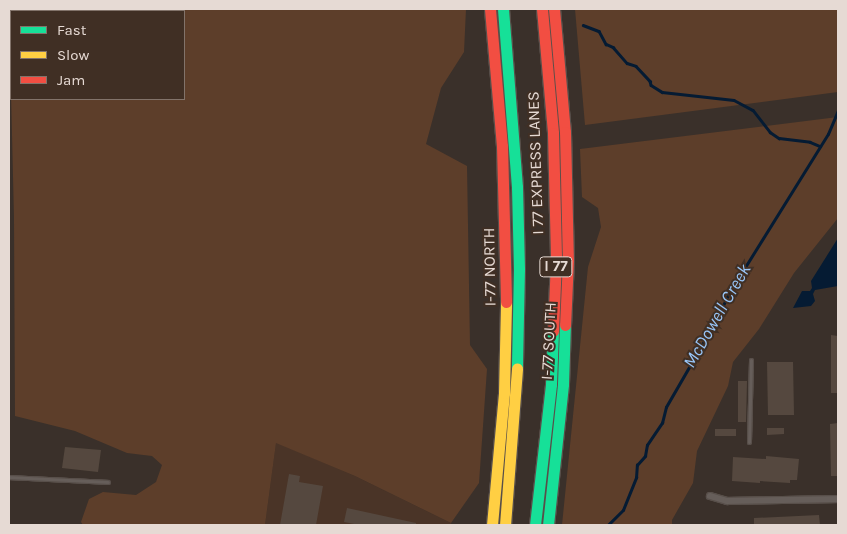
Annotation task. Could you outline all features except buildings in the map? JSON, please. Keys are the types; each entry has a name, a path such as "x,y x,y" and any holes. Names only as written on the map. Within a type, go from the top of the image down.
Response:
{"highway":[{"name":"I-77 NORTH","path":"490,9 504,171 507,269 504,394 492,525"},
{"name":"I 77 EXPRESS LANES","path":"503,9 517,187 519,269 516,394 505,525"},
{"name":"I 77 EXPRESS LANES","path":"535,525 550,400 556,260 553,133 542,9"},
{"name":"I-77 SOUTH","path":"548,525 562,401 568,260 565,132 554,9"}],"street":[{"path":"710,496 727,501 838,500"}],"lane":[{"path":"749,442 751,360"},
{"path":"9,476 108,482"}],"shaded area":[{"path":"9,9 466,9 464,52 441,88 426,144 467,166 470,345 487,369 479,483 451,523 355,476 276,443 265,525 83,525 81,522 89,499 103,492 136,495 156,482 162,465 152,456 127,453 75,431 15,416 11,100 185,100 185,10 10,10 10,51"},
{"path":"575,9 838,9 838,92 585,125"},
{"path":"838,117 838,218 794,273 759,329 733,362 728,386 697,451 693,483 672,520 672,525 562,525 588,267 601,227 598,208 582,197 580,149"},
{"path":"276,442 355,476 451,523 451,525 265,525"}],"water":[{"path":"838,238 838,286 815,290 813,294 815,301 811,306 793,308 802,291 810,291 812,288 811,281"}],"waterway":[{"path":"583,25 599,31 606,44 613,47 627,63 636,66 650,81 651,85 662,92 734,100 753,110 770,132 779,138 810,142 820,146"},
{"name":"McDowell Creek","path":"608,525 623,510 636,478 637,465 645,456 647,445 662,423 666,407 713,326 729,293 828,134 838,111"}],"traffic: fast":[{"path":"503,9 517,187 519,269 517,368"},
{"path":"548,525 563,384 565,325"},
{"path":"535,525 551,384 553,331"}],"traffic: slow":[{"path":"492,525 504,393 506,302"},
{"path":"505,525 517,368"}],"traffic: jam":[{"path":"490,9 502,146 506,302"},
{"path":"542,9 553,133 556,260 553,331"},
{"path":"554,9 565,132 568,260 565,325"}]}
